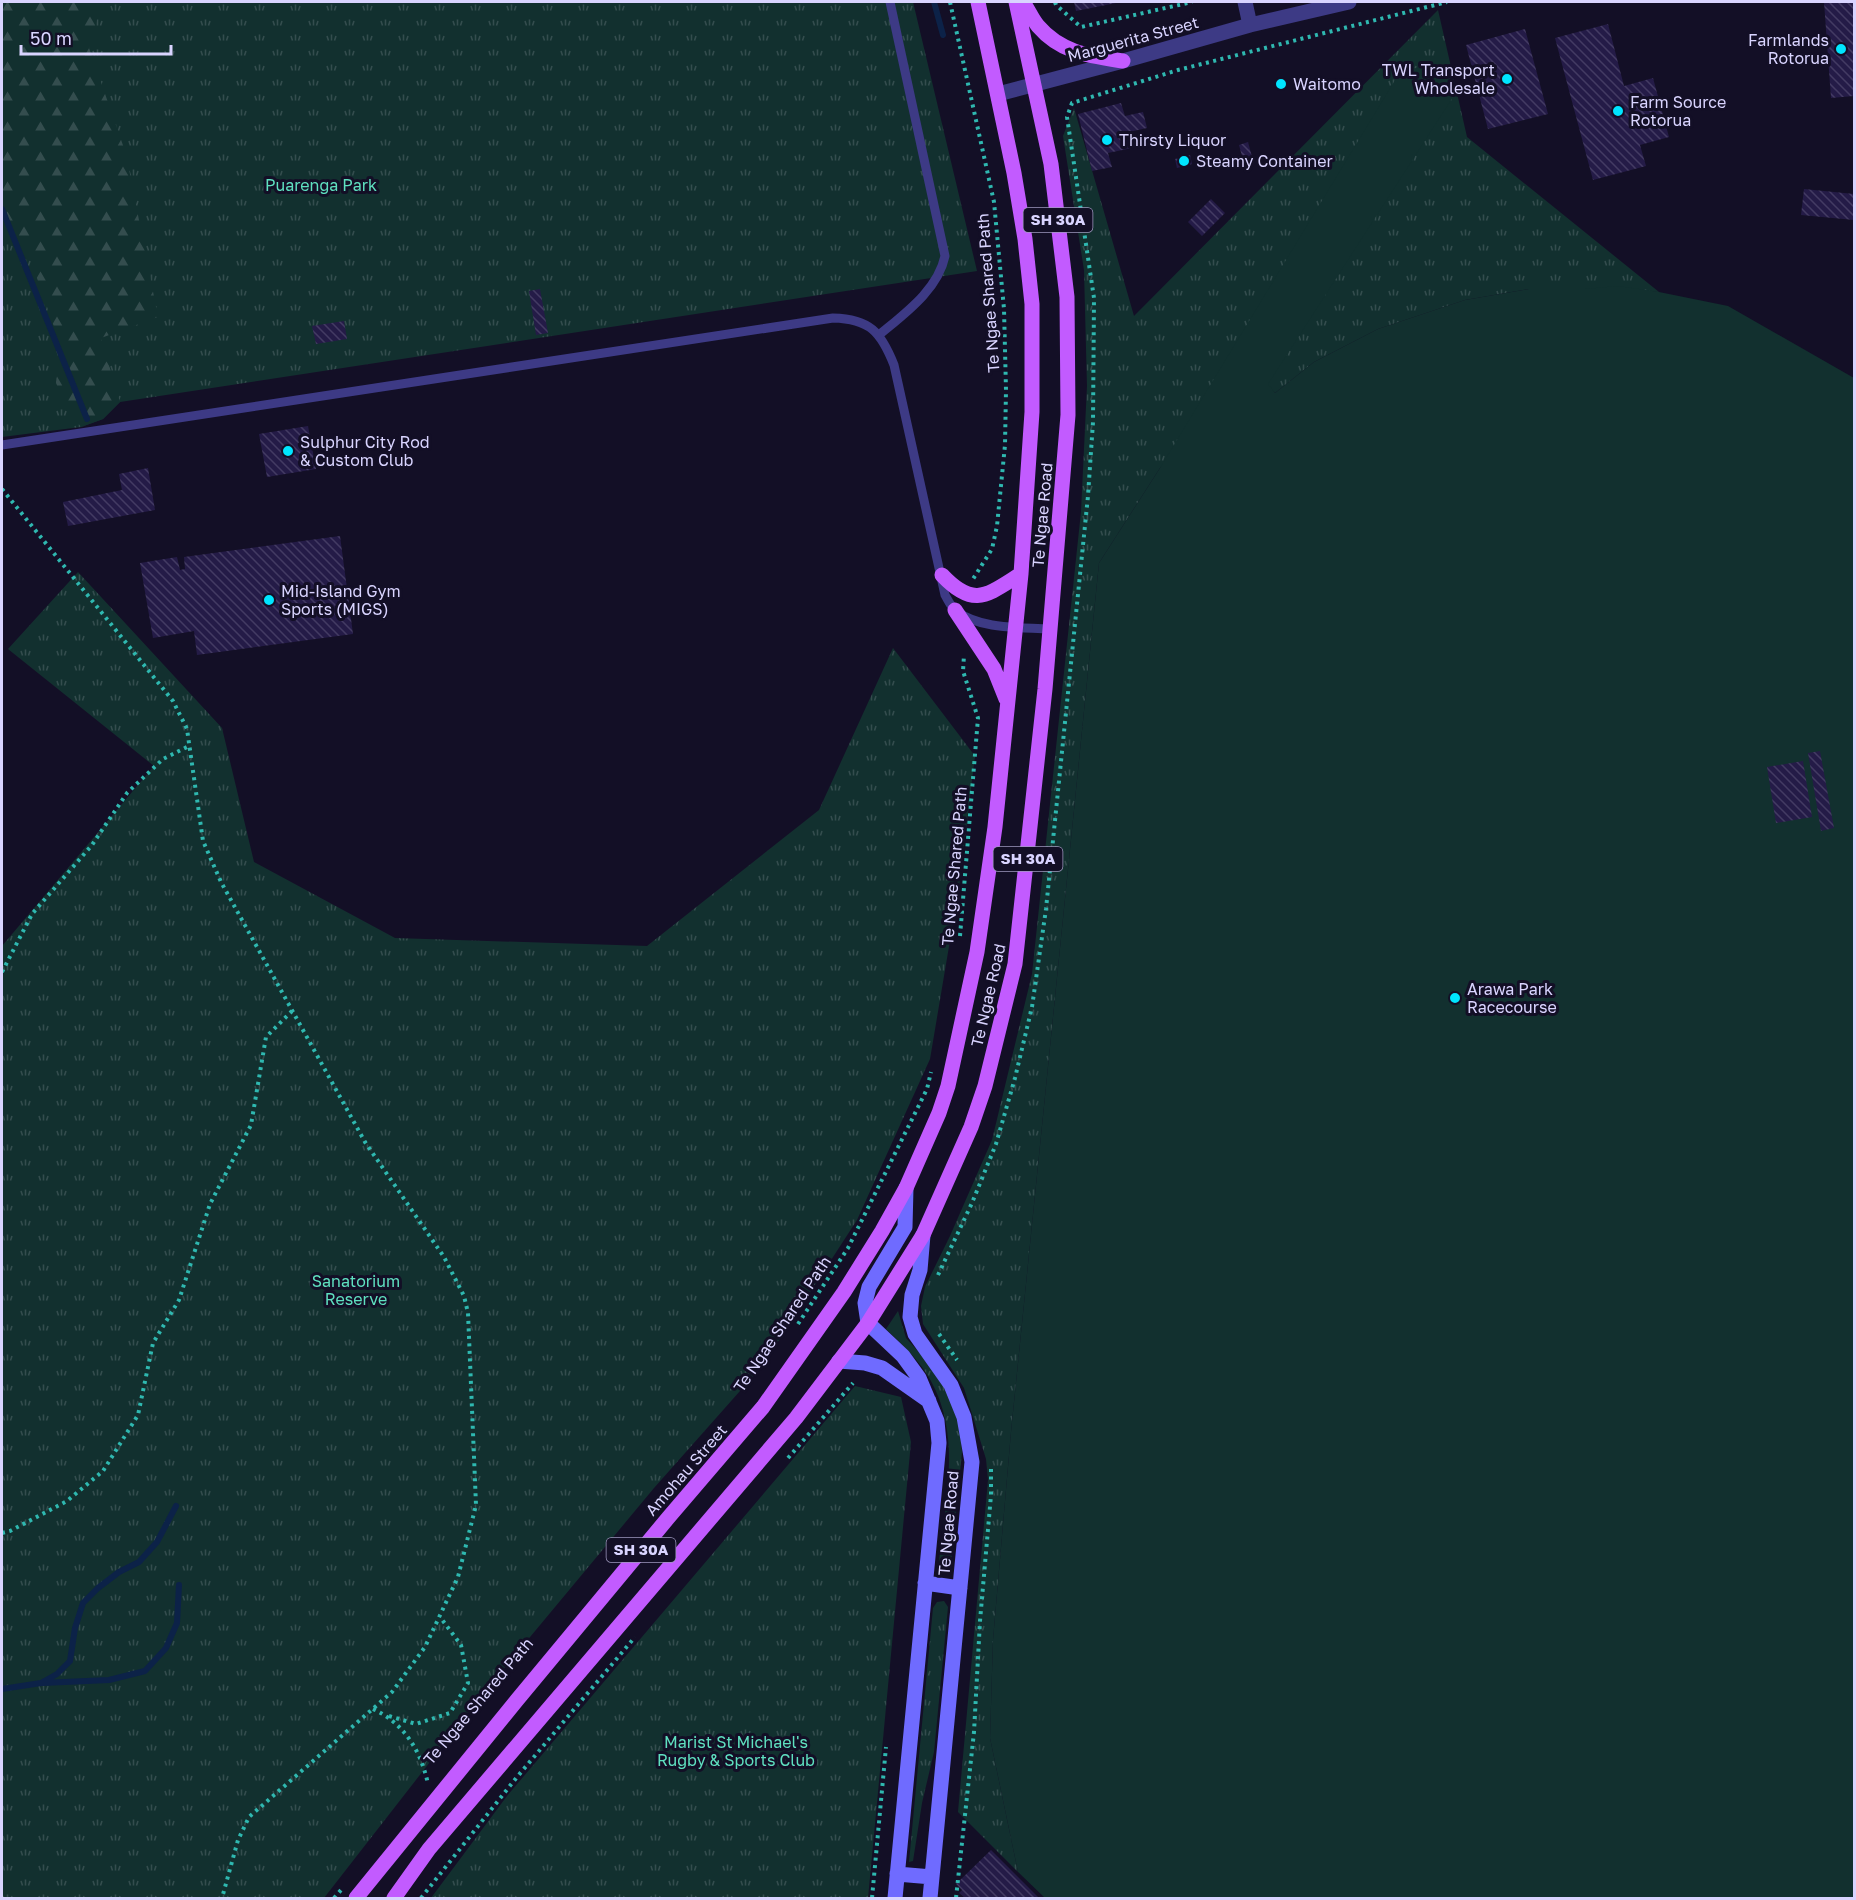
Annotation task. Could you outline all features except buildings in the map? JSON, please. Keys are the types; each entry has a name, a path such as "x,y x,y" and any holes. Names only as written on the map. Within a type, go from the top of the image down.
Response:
{"main road":[{"name":"Te Ngae Road","path":"906,1188 939,1113 948,1086 977,952 995,827 1016,627 1032,411 1032,304 1025,239 978,2"},
{"name":"Te Ngae Road","path":"923,1235 975,1116 985,1086 1016,964 1032,820 1068,415 1067,297 1051,164 1016,2"},
{"path":"1023,2 1038,26 1060,45 1083,55 1123,61"},
{"path":"942,575 949,583 963,592 980,597 1021,574"},
{"path":"955,610 994,669 1008,702"},
{"name":"Amohau Street","path":"356,1899 432,1802 763,1407 844,1292 906,1188"},
{"name":"SH 30A","path":"394,1899 429,1849 796,1418 868,1323 923,1235"}],"street":[{"path":"1245,2 1251,25"},
{"name":"Marguerita Street","path":"998,94 1251,25 1348,2"},
{"name":"Te Ngae Road","path":"895,1899 939,1443 937,1421 919,1378 903,1356 868,1323 866,1303 869,1287 905,1227 906,1188"},
{"name":"Te Ngae Road","path":"923,1235 920,1270 912,1295 910,1317 915,1334 951,1385 964,1417 972,1462 930,1899"},
{"path":"839,1361 865,1363 882,1368 929,1401"},
{"path":"925,1583 960,1588"},
{"path":"897,1874 932,1877"}],"lane":[{"path":"879,335 916,304 943,268 945,256 890,2"},
{"path":"2,445 833,318 860,321 870,326 879,335 894,365 945,595 955,610 980,621 1016,627 1050,629"}],"path":[{"name":"Te Ngae Shared Path","path":"950,2 994,202 1004,321 1005,445 997,526 992,549 973,578 973,582"},
{"path":"1055,2 1082,27 1192,2"},
{"path":"937,1278 972,1203 996,1144 1032,1007 1046,909 1088,496 1093,422 1094,298 1067,117 1072,104 1178,70 1447,2"},
{"path":"2,489 173,701 187,729 203,841 221,882 365,1142 444,1257 464,1296 468,1313 476,1505 458,1577 425,1647 392,1692 249,1817 238,1840 222,1899"},
{"name":"Te Ngae Shared Path","path":"960,941 978,718 963,671 964,653"},
{"path":"2,972 32,914 92,845 127,793 164,759 189,746"},
{"path":"2,1533 67,1501 104,1471 138,1415 153,1343 179,1299 210,1204 251,1125 266,1037 292,1011"},
{"name":"Te Ngae Shared Path","path":"794,1329 848,1248 927,1089 932,1068"},
{"path":"934,1328 958,1362"},
{"path":"783,1463 853,1383"},
{"path":"956,1899 974,1732 980,1621 992,1495 991,1460"},
{"path":"373,1708 389,1716 416,1724 450,1713 468,1683 461,1645 440,1617"},
{"path":"421,1899 517,1777 639,1633"},
{"path":"389,1716 405,1731 425,1770 432,1802"},
{"path":"872,1899 886,1747"},
{"name":"Te Ngae Shared Path","path":"420,1789 434,1772"},
{"path":"334,1899 341,1889"}],"green space":[{"name":"Puarenga Park","path":"2,2 913,2 977,271 120,402 103,419 81,427 2,437"},
{"path":"2,2 102,2 89,48 126,154 158,317 101,338 120,402 103,419 81,427 66,405 56,383 60,344 31,261 2,215"},
{"path":"1438,10 1467,137 1659,292 1529,289 1465,300 1378,329 1314,362 1275,393 1267,385 1160,468 1099,563 1011,1432 993,1640 990,1738 1018,1872 958,1812 988,1480 986,1459 964,1388 923,1324 921,1306 925,1287 992,1140 1032,974 1081,512 1087,386 1084,270 1063,136 1074,108 1134,316"},
{"name":"Arawa Park Racecourse","path":"1403,67 1435,70 1453,97 1268,384 1275,393 1314,362 1378,329 1465,300 1529,289 1585,289 1618,286 1728,306 1854,378 1854,1898 1045,1898 1018,1872 990,1738 993,1640 1011,1432 1099,563 1160,468"},
{"name":"Sanatorium Reserve","path":"78,572 222,728 254,862 395,938 647,946 819,810 893,648 975,756 959,887 930,1059 857,1220 763,1365 654,1488 486,1690 324,1898 2,1898 2,946 154,766 8,649"},
{"path":"898,1311 906,1338 944,1380 959,1423 962,1452 951,1565 947,1568 941,1567 939,1561 949,1470 946,1424 940,1402 927,1374 886,1329"},
{"name":"Marist St Michael's Rugby & Sports Club","path":"855,1386 901,1397 911,1442 868,1898 431,1898 507,1796"},
{"path":"944,1601 948,1607 934,1752 922,1803 913,1861 909,1862 933,1608 937,1602"}],"waterway":[{"path":"934,2 943,35"},
{"path":"2,209 87,419"},
{"path":"2,1689 41,1683 57,1674 70,1661 75,1628 83,1603 119,1572 139,1562 157,1542 176,1506"},
{"path":"42,1683 109,1680 145,1671 166,1648 177,1623 179,1585"}],"place":[{"name":"Farmlands Rotorua","path":"1841,49"},
{"name":"TWL Transport Wholesale","path":"1507,79"},
{"name":"Waitomo","path":"1281,84"},
{"name":"Farm Source Rotorua","path":"1618,111"},
{"name":"Thirsty Liquor","path":"1107,140"},
{"name":"Steamy Container","path":"1184,161"},
{"name":"Sulphur City Rod & Custom Club","path":"288,451"},
{"name":"Mid-Island Gym Sports (MIGS)","path":"269,600"},
{"name":"Arawa Park Racecourse","path":"1455,998"}]}
